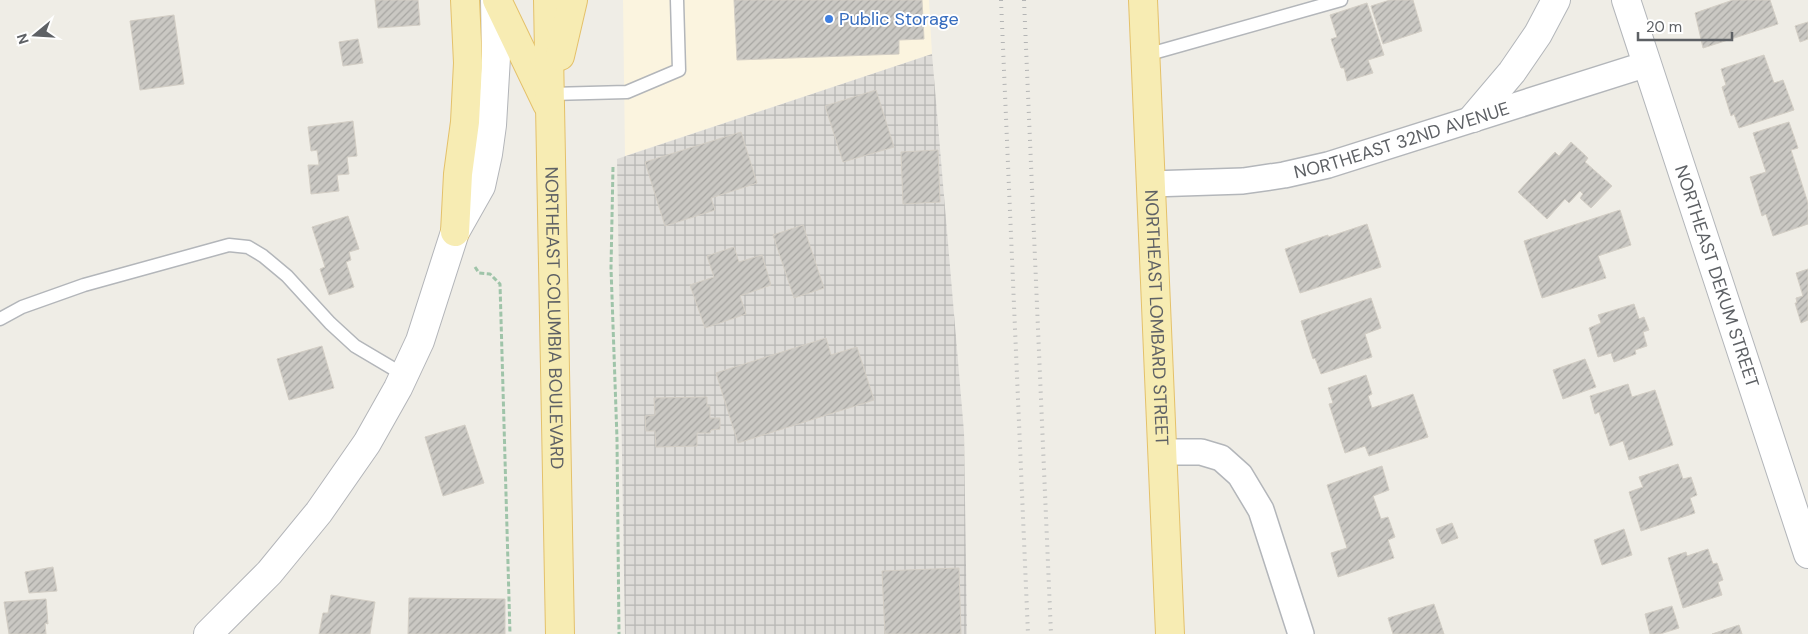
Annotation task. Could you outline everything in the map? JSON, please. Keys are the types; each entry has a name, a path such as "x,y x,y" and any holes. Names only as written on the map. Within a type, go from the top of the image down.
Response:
{"main road":[{"path":"456,232 458,174 465,122 468,63 465,0"},
{"path":"496,0 551,104"},
{"name":"NORTHEAST COLUMBIA BOULEVARD","path":"548,0 560,634"},
{"path":"551,104 573,0"},
{"name":"NORTHEAST LOMBARD STREET","path":"1143,0 1170,634"}],"street":[{"path":"208,634 269,573 319,512 367,443 420,341 456,232 481,186 492,125 496,57 496,0"},
{"path":"1473,118 1512,72 1538,34 1556,0"},
{"name":"NORTHEAST DEKUM STREET","path":"1626,0 1808,554"},
{"name":"NORTHEAST 32ND AVENUE","path":"1150,184 1243,181 1284,175 1328,165 1647,64"},
{"path":"1163,452 1201,452 1221,458 1240,476 1261,510 1302,634"}],"lane":[{"path":"551,104 628,92 679,70 677,0"},
{"path":"1146,55 1341,0"},
{"path":"0,319 22,307 84,285 229,245 248,246 287,276 330,323 355,346 404,375"}],"path":[{"path":"613,167 612,268 617,439 619,634"},
{"path":"471,261 479,273 490,274 500,284 510,634"}],"shaded area":[{"path":"623,0 929,0 932,54 625,156"},
{"path":"932,54 964,432 967,634 625,634 617,159"}],"building":[{"path":"375,0 418,0 420,25 378,28"},
{"name":"Public Storage","path":"734,0 922,0 924,39 899,40 899,54 737,60"},
{"path":"1390,0 1413,0 1422,31 1383,44 1371,6"},
{"path":"1733,0 1770,0 1778,24 1703,48 1695,13"},
{"path":"1367,3 1384,55 1368,60 1373,73 1347,81 1344,68 1341,68 1331,39 1337,37 1330,15"},
{"path":"174,15 184,84 140,90 130,21"},
{"path":"1808,22 1808,39 1800,42 1795,26"},
{"path":"358,39 363,63 343,66 339,42"},
{"path":"1764,55 1774,83 1783,80 1794,110 1739,128 1734,114 1731,116 1722,87 1726,85 1721,69"},
{"path":"876,90 894,147 843,162 825,106"},
{"path":"353,121 357,156 347,157 349,174 337,175 339,191 311,194 308,165 319,165 317,150 311,151 308,127"},
{"path":"1789,122 1798,148 1791,150 1808,203 1808,224 1773,236 1766,214 1762,216 1750,177 1766,172 1753,133"},
{"path":"741,132 757,183 711,198 715,210 665,226 645,162"},
{"path":"1571,142 1588,158 1585,162 1612,186 1591,208 1580,198 1583,194 1580,191 1569,203 1565,199 1547,219 1518,192 1555,152 1559,156"},
{"path":"938,150 940,202 903,204 901,152"},
{"path":"1620,210 1631,245 1598,256 1606,278 1542,298 1524,241"},
{"path":"348,216 359,249 349,252 351,260 346,262 354,287 329,295 320,269 325,267 312,227"},
{"path":"1367,224 1381,267 1300,293 1285,249"},
{"path":"803,225 824,288 794,298 773,235"},
{"path":"734,247 739,262 762,255 771,285 740,296 746,314 705,328 690,285 714,277 707,256"},
{"path":"1808,269 1808,320 1801,323 1795,303 1797,303 1796,298 1803,296 1796,273"},
{"path":"1371,298 1381,328 1365,334 1372,357 1321,374 1315,358 1313,359 1301,321"},
{"path":"1634,304 1639,319 1644,317 1649,330 1643,332 1647,346 1635,350 1636,354 1614,362 1611,353 1598,357 1589,328 1601,323 1598,315"},
{"path":"826,338 831,355 857,347 874,400 738,443 716,373"},
{"path":"322,346 334,388 289,400 277,359"},
{"path":"1585,359 1596,387 1563,399 1553,370"},
{"path":"1366,375 1372,394 1368,396 1372,408 1413,394 1428,437 1369,456 1365,446 1345,453 1329,404 1333,403 1328,388"},
{"path":"1628,384 1632,397 1655,390 1673,445 1629,460 1623,441 1610,446 1599,412 1595,414 1590,396"},
{"path":"707,397 707,406 710,406 710,418 720,418 720,429 711,430 710,433 697,433 697,446 656,447 655,431 646,431 645,416 655,415 654,398"},
{"path":"465,425 484,483 443,496 425,437"},
{"path":"1678,464 1683,479 1691,477 1697,495 1690,498 1695,513 1641,531 1629,492 1643,487 1639,477"},
{"path":"1382,466 1389,490 1373,496 1381,519 1388,517 1395,537 1388,540 1394,558 1338,577 1331,553 1347,548 1327,485"},
{"path":"1452,523 1458,538 1442,544 1436,529"},
{"path":"1624,529 1632,555 1602,565 1594,540"},
{"path":"1708,549 1713,564 1717,563 1723,580 1718,582 1722,595 1683,608 1668,558 1686,552 1687,556"},
{"path":"53,567 57,591 29,593 25,572"},
{"path":"959,568 961,634 885,634 882,571"},
{"path":"331,595 375,602 370,634 319,634 323,613 328,613"},
{"path":"409,598 505,599 505,634 408,634"},
{"path":"46,599 48,624 45,623 46,634 9,634 4,602"},
{"path":"1434,604 1444,634 1393,634 1388,618"},
{"path":"1672,606 1679,628 1660,634 1650,634 1645,614"},
{"path":"1739,625 1742,634 1712,634"}],"railway":[{"path":"1001,0 1028,634"},
{"path":"1024,0 1051,634"}],"place":[{"name":"Public Storage","path":"829,19"}]}
